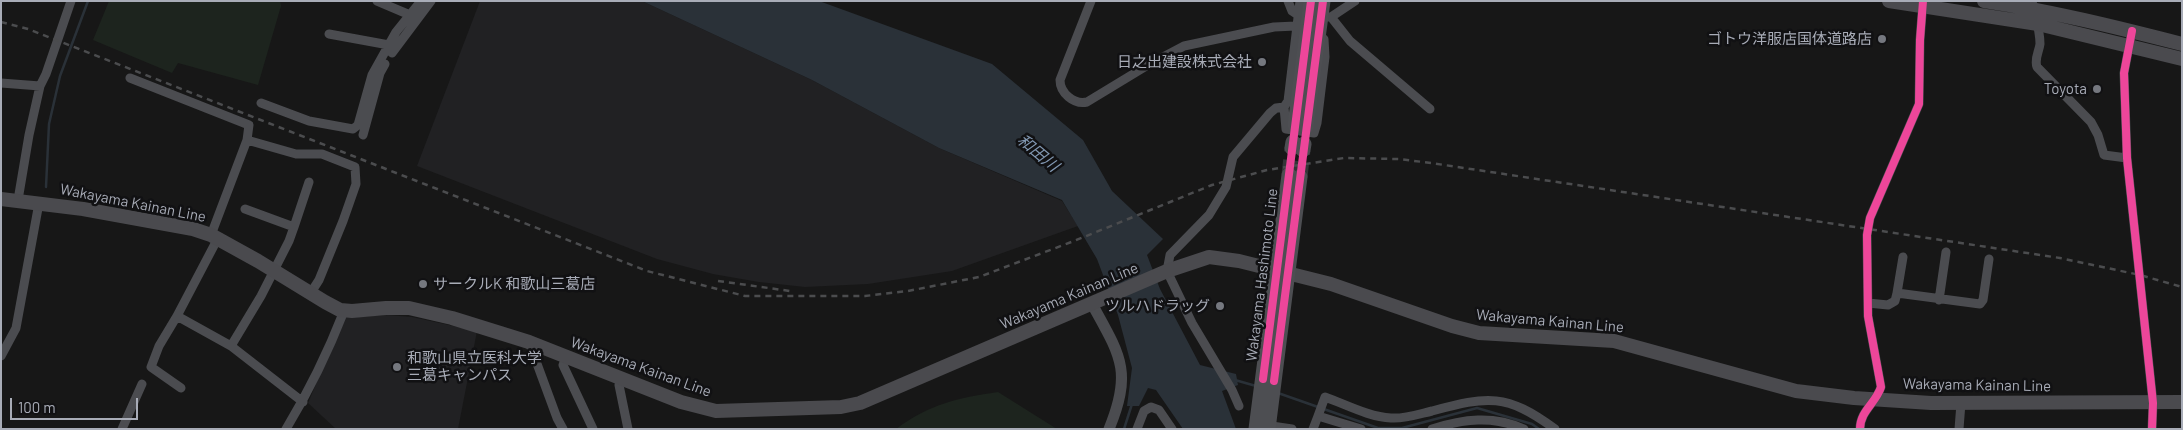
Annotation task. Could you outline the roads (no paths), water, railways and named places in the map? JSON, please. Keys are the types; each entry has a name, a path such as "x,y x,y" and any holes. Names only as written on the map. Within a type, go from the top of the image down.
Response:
{"main road":[{"path":"1311,1 1301,126 1323,1"},
{"path":"1889,1 1923,4 2038,24 2182,44"},
{"path":"1984,1 2033,5 2131,38 2182,59"},
{"name":"Wakayama Hashimoto Line","path":"1261,426 1294,176"},
{"name":"Wakayama Kainan Line","path":"1,199 39,203 164,223 214,237 274,270 310,294 344,311 409,308 452,318 529,342 681,402 716,411 841,407 860,403 1165,272 1209,257 1239,261 1362,294 1452,326 1479,333 1614,341 1796,391 1875,399 1960,403 2152,404 2182,402"}],"street":[{"path":"18,200 29,135 40,86 46,74 71,1"},
{"path":"377,1 410,15"},
{"path":"261,103 310,121 353,129 358,125 372,75 389,45 421,1"},
{"path":"363,135 380,73 396,44 431,1"},
{"path":"1091,1 1060,80 1063,91 1080,103 1087,102 1148,65 1184,46 1274,27 1296,26"},
{"path":"1288,1 1292,11 1298,15"},
{"path":"1300,1 1288,101 1284,107 1286,129 1314,133 1317,123 1325,57 1323,42 1329,17 1329,1"},
{"path":"1329,17 1355,1"},
{"path":"1860,429 1864,412 1875,399 1881,387 1868,316 1867,235 1870,218 1919,104 1920,40 1923,4"},
{"path":"2033,5 2038,24 2040,45 2035,62 2037,67 2091,122 2098,135 2104,155 2127,158"},
{"path":"1329,17 1350,41 1430,109"},
{"path":"329,34 389,45"},
{"path":"2131,38 2124,72 2127,158 2152,404 2152,429"},
{"path":"130,78 249,125 247,140 214,237 177,316 159,346 151,367 181,388"},
{"path":"1,83 40,86"},
{"path":"1239,406 1232,390 1192,323 1165,272 1170,255 1209,215 1226,188 1233,157 1270,113 1276,108 1284,107"},
{"path":"247,140 296,154 322,154 356,167 356,184 343,221 319,280 310,294"},
{"path":"232,346 274,270 294,227 309,182"},
{"path":"1,356 16,328 39,203"},
{"path":"245,209 294,227"},
{"path":"1939,300 1946,252"},
{"path":"1868,303 1888,305 1895,301 1898,293 1903,257"},
{"path":"1898,293 1980,304 1983,300 1989,259"},
{"path":"1098,302 1122,365 1121,393 1109,429"},
{"path":"286,429 303,402 328,351 344,311"},
{"path":"177,316 232,346 303,402"},
{"path":"529,342 557,418 563,429"},
{"path":"566,356 563,365 593,429"},
{"path":"622,378 619,385 628,429"},
{"path":"122,429 142,384"},
{"path":"1313,429 1325,397 1368,413 1389,418 1405,418 1471,401 1491,400 1532,412 1555,429"},
{"path":"1959,429 1960,403"},
{"path":"1138,429 1144,411 1151,407 1159,410 1172,429"},
{"path":"1318,416 1361,429"},
{"path":"1432,429 1481,418 1515,425 1524,429"},
{"path":"1261,426 1292,429"}],"water":[{"name":"和田川","path":"642,1 819,1 992,64 1083,140 1112,191 1163,239 1147,255 1160,289 1200,365 1236,374 1238,385 1222,391 1236,429 1183,429 1156,390 1148,388 1139,406 1127,406 1132,368 1118,315 1097,259 1062,200 939,148 812,80"}],"waterway":[{"path":"46,187 49,124 60,76 88,1"},
{"path":"1235,380 1256,386"},
{"path":"1278,393 1378,428 1402,428 1477,408 1532,424 1539,429"},
{"path":"1124,429 1132,404"}],"tunnel":[{"path":"1289,175 1292,148"},
{"path":"1300,177 1303,150"}],"railway":[{"path":"1,22 28,29 647,271 745,296 865,296 908,291 979,277 1212,185 1267,170 1344,158 1399,159 1431,163 2060,258 2140,275 2182,287"},
{"path":"718,281 790,291"}],"place":[{"name":"ゴトウ洋服店国体道路店","path":"1882,39"},
{"name":"日之出建設株式会社","path":"1262,62"},
{"name":"Toyota","path":"2097,89"},
{"name":"サークルK 和歌山三葛店","path":"423,284"},
{"name":"ツルハドラッグ","path":"1220,306"},
{"name":"和歌山県立医科大学 三葛キャンパス","path":"397,367"}]}
